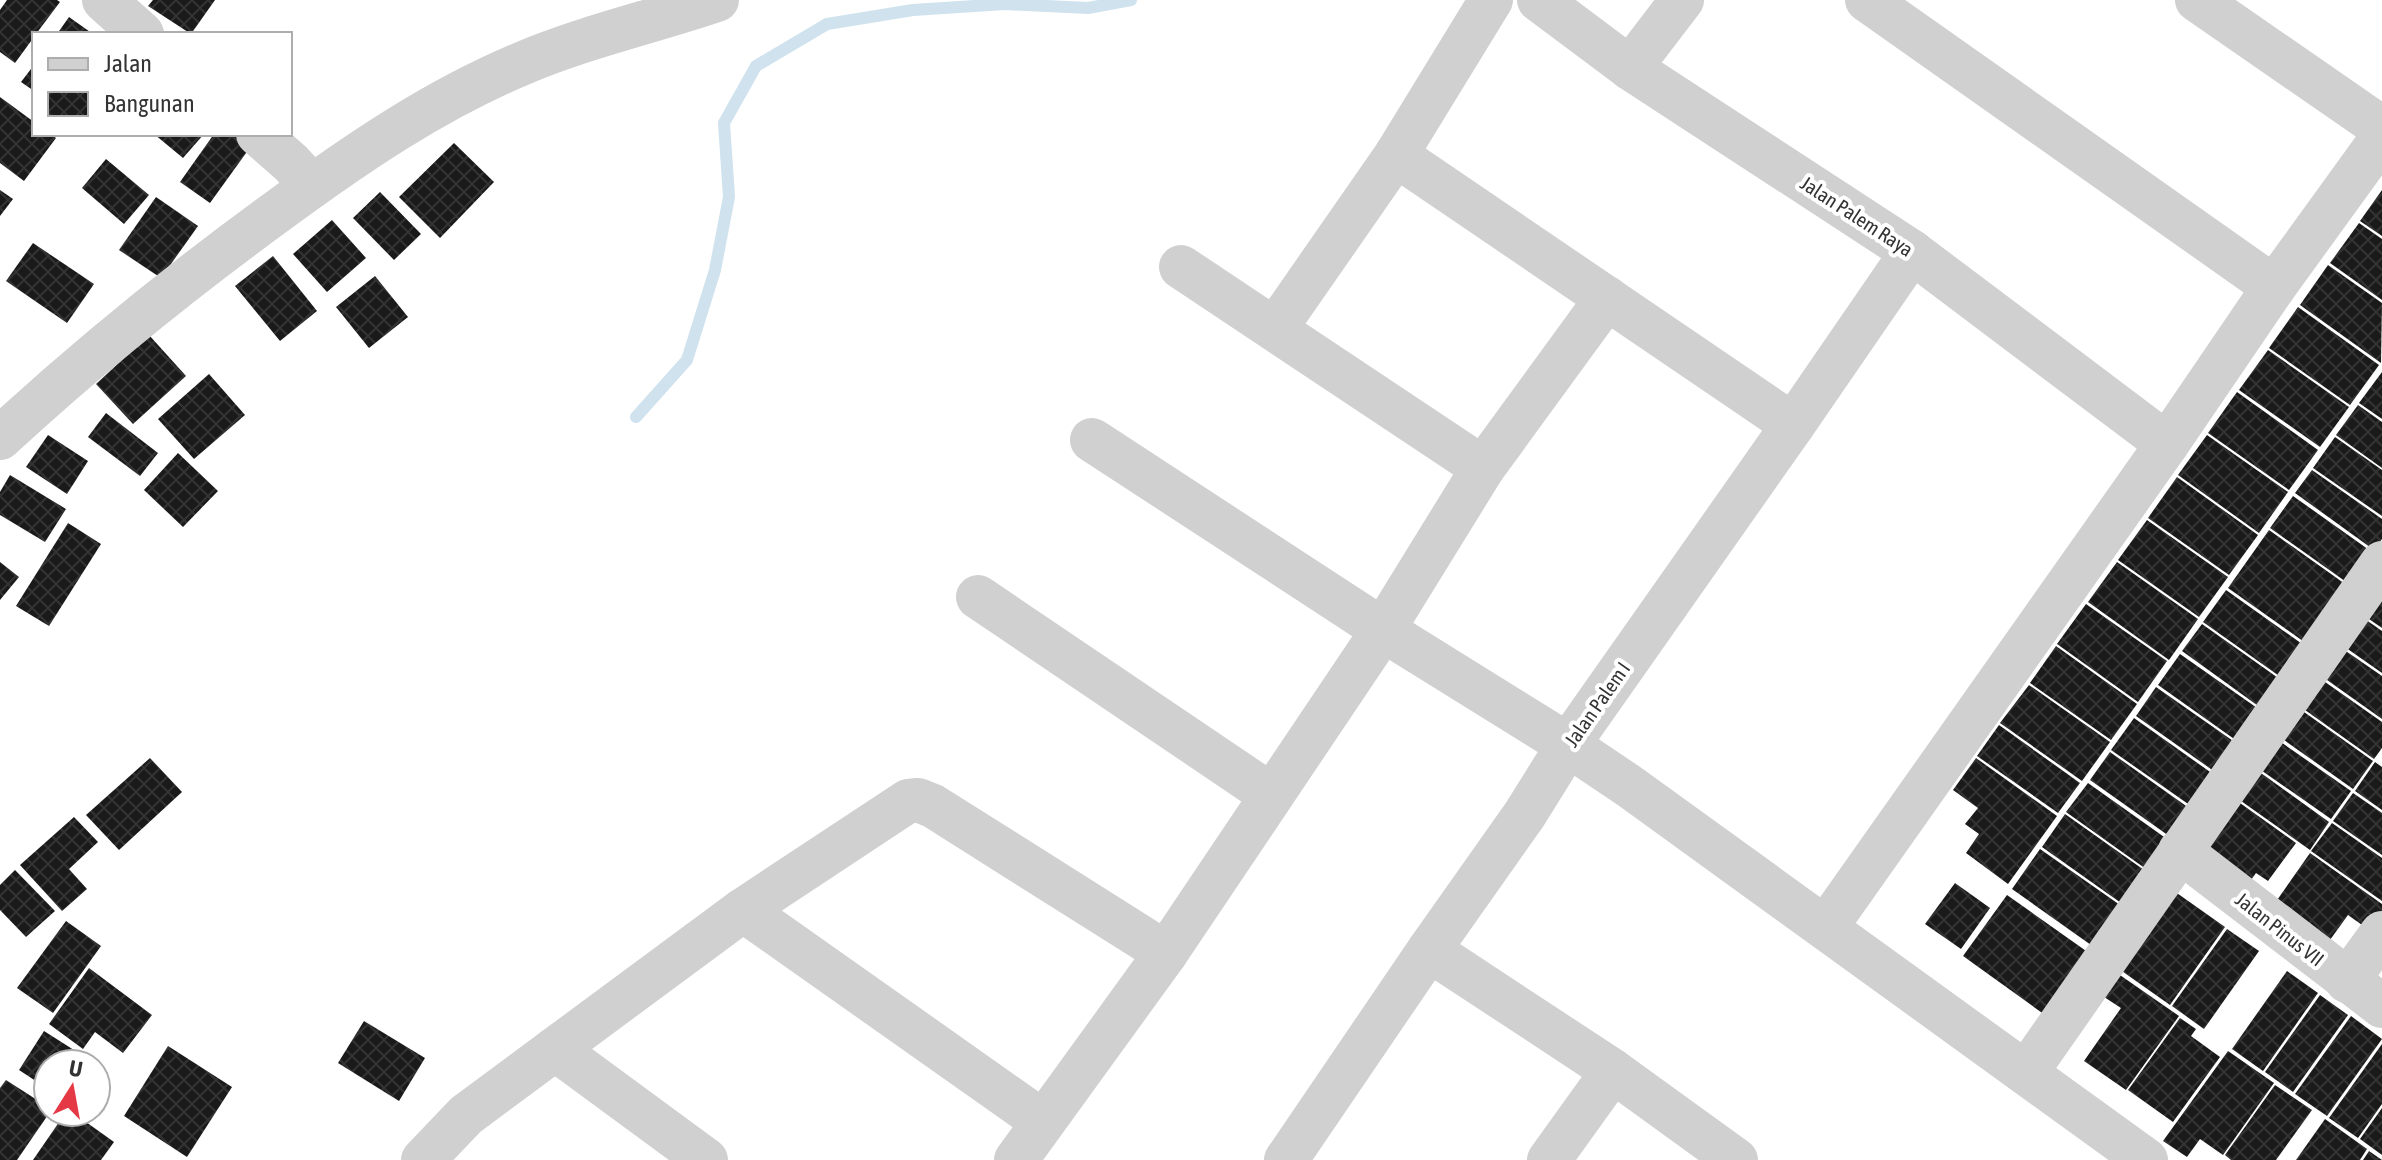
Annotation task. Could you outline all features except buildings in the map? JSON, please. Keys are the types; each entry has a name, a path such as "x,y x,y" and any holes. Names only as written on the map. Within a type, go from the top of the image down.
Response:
{"street":[{"path":"104,0 140,32"},
{"path":"0,438 57,385 212,259 410,120 520,64 717,0"},
{"path":"1275,329 1396,155 1491,0"},
{"name":"Jalan Palem Raya","path":"1539,0 1630,68 1912,252 2167,444"},
{"path":"1630,68 1682,0"},
{"path":"1867,0 2274,287"},
{"path":"2197,0 2382,128"},
{"path":"260,136 312,186"},
{"path":"1826,927 2274,287 2382,138"},
{"path":"1396,155 1793,425"},
{"name":"Jalan Palem I","path":"1286,1160 1525,814 1568,745 1912,252"},
{"path":"1181,267 1483,468"},
{"path":"1016,1160 1166,953 1383,630 1483,468 1607,298"},
{"path":"1092,440 1629,786 2146,1160"},
{"path":"2026,1073 2382,563"},
{"path":"978,597 1271,795"},
{"path":"423,1160 466,1115 555,1049 743,910 908,801 918,800 933,806 1166,953"},
{"name":"Jalan Pinus VII","path":"2180,851 2382,1006"},
{"path":"743,910 1042,1121"},
{"path":"2347,981 2382,933"},
{"path":"1429,950 1613,1071 1736,1160"},
{"path":"555,1049 706,1160"},
{"path":"1549,1160 1613,1071"}],"waterway":[{"path":"636,417 687,360 715,270 729,197 724,123 756,66 827,24 913,10 1005,4 1088,8 1131,0"}]}
